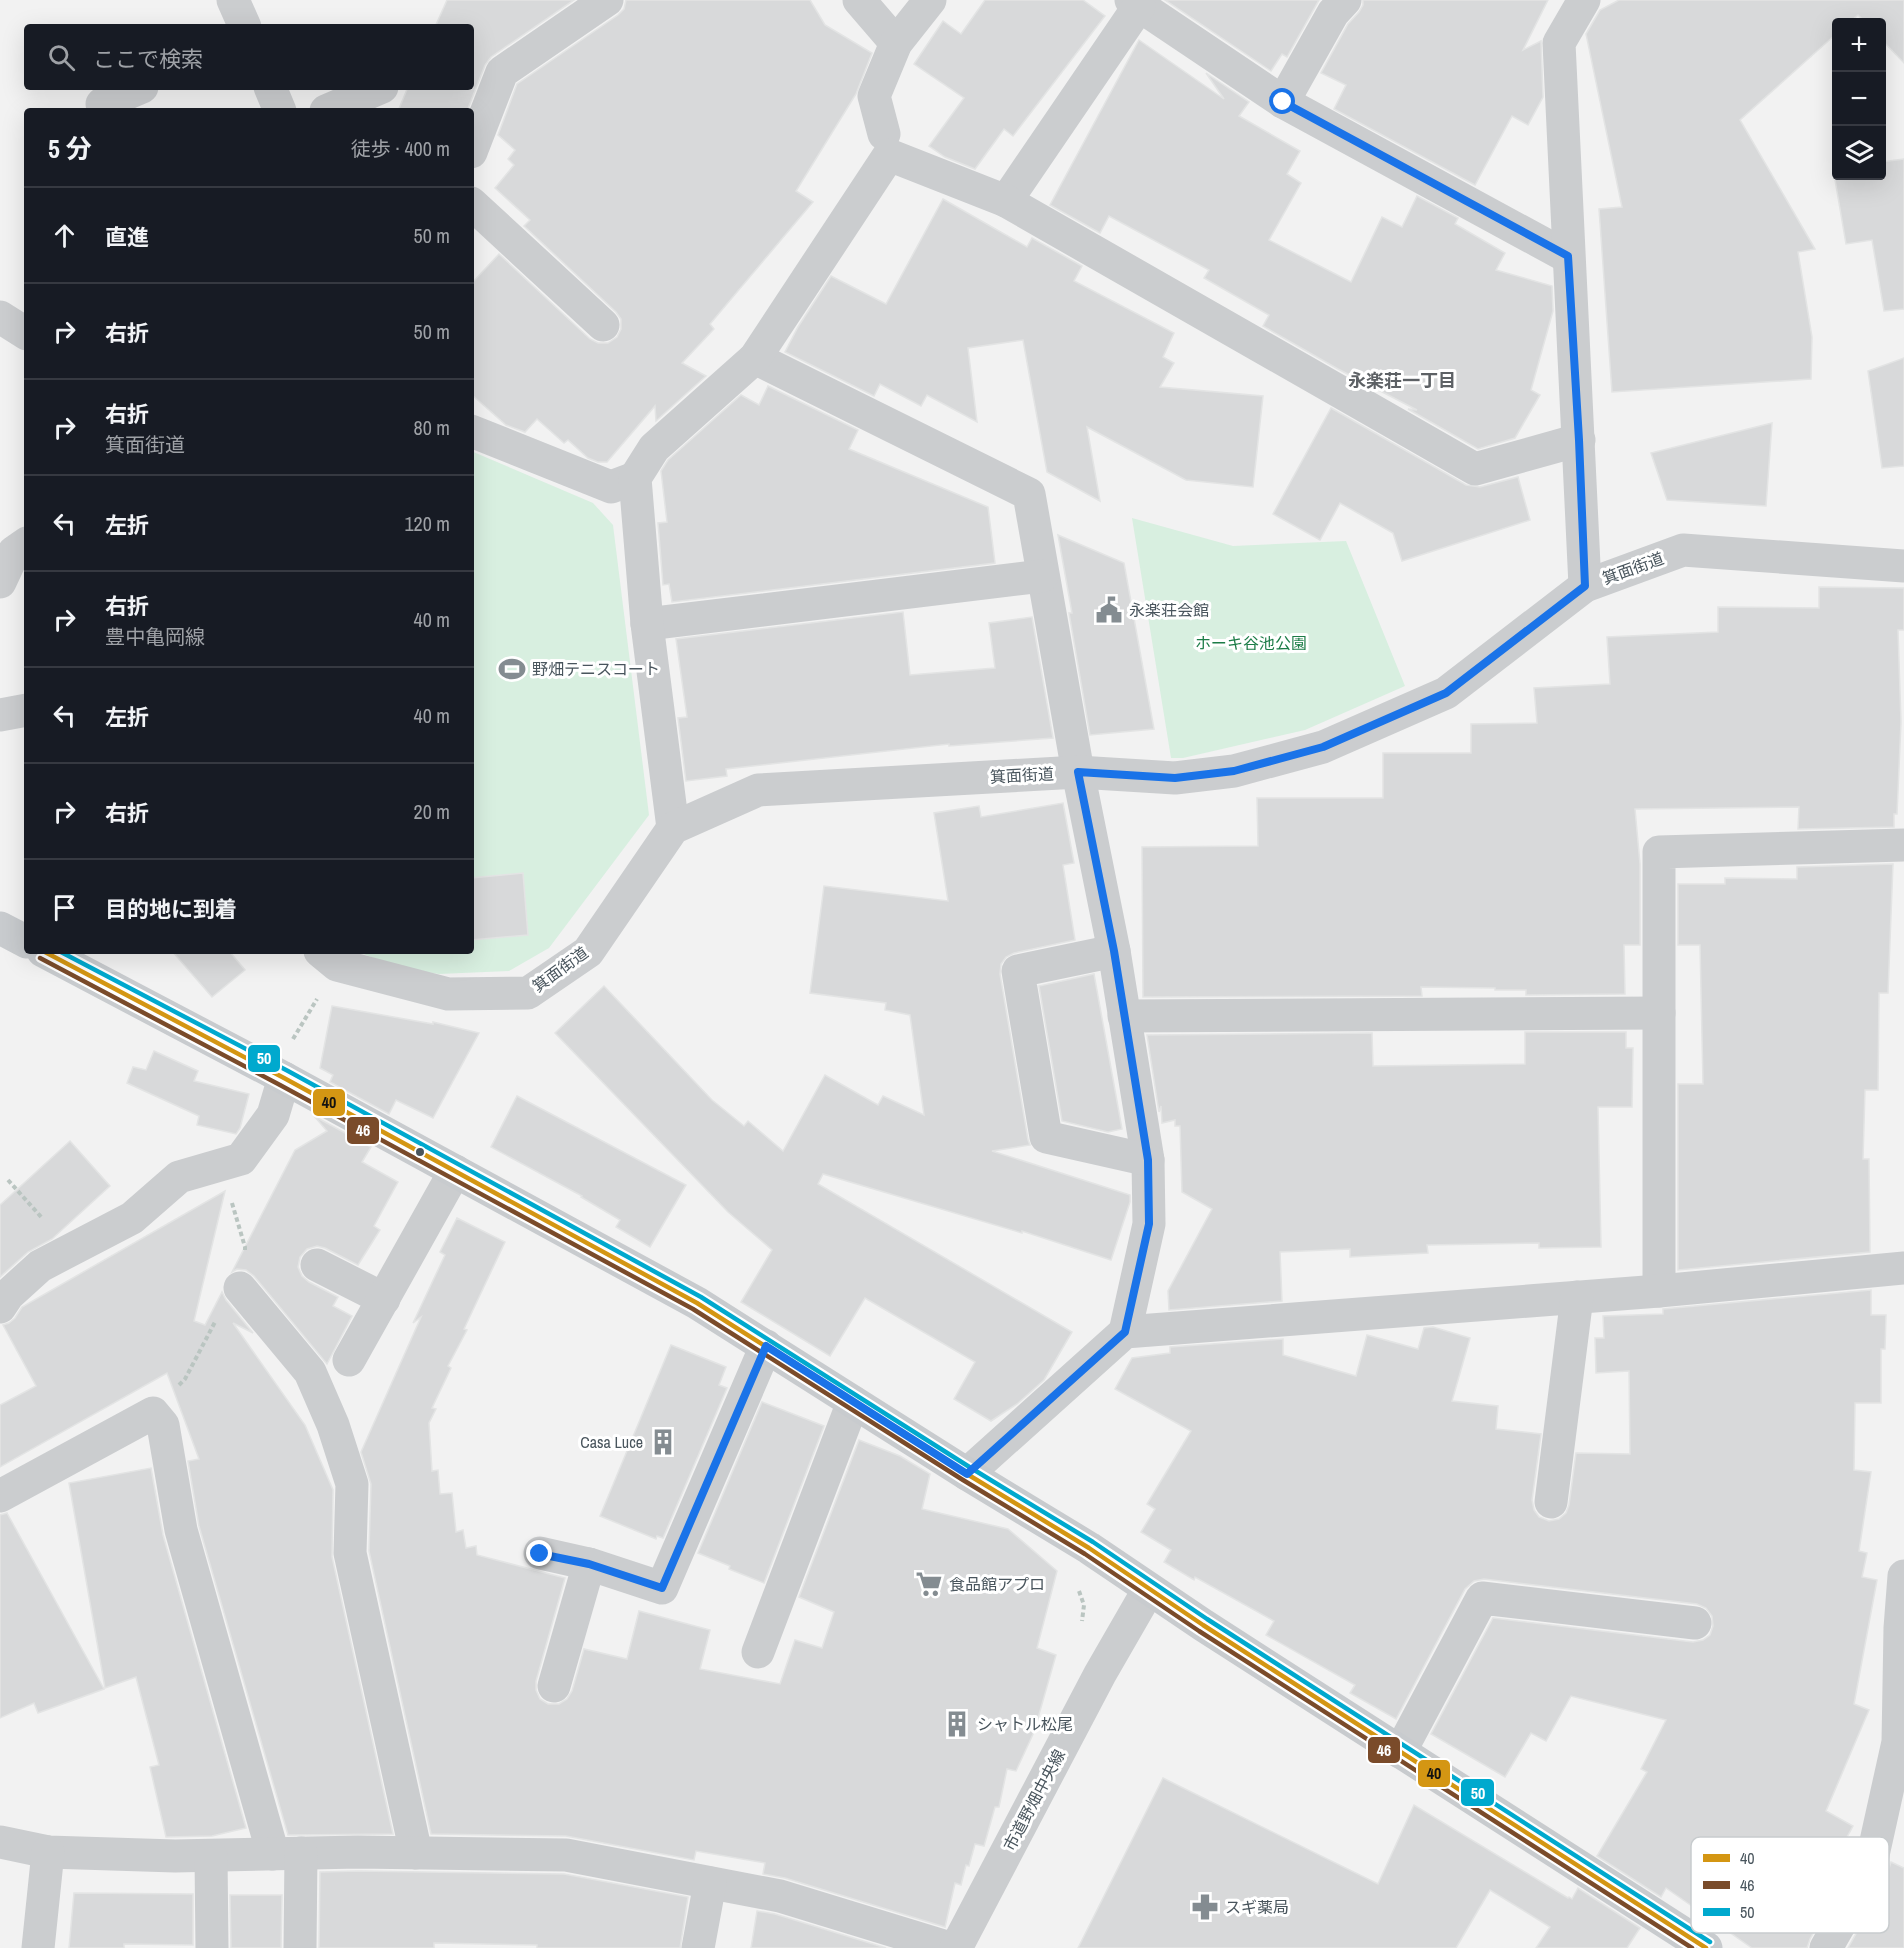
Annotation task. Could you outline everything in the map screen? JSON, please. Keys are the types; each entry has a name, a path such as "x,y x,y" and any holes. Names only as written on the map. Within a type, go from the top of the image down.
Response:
{"main road":[{"path":"0,928 24,940"},
{"path":"49,954 697,1303 967,1474 1089,1548 1400,1752 1706,1948"}],"street":[{"path":"233,0 244,24"},
{"path":"474,144 502,72 607,0"},
{"path":"859,0 896,43"},
{"path":"884,134 874,96 896,43 930,0"},
{"path":"1283,102 1333,13 1345,0"},
{"path":"1584,0 1559,43 1585,586"},
{"path":"1006,201 1135,3 1283,102 1568,256"},
{"path":"102,104 135,90"},
{"path":"271,90 279,108"},
{"path":"333,108 375,90"},
{"path":"674,828 646,624 635,478 654,448 755,358 889,155 1006,201 1475,469 1579,440"},
{"path":"474,206 603,325"},
{"path":"0,317 24,332"},
{"path":"755,358 1029,494 1078,772 1114,951 1148,1160 1149,1224 1125,1332 967,1474"},
{"path":"474,432 611,487 635,478"},
{"path":"0,582 14,552 24,545"},
{"name":"箕面街道","path":"328,958 448,994 528,993 588,952 674,828 758,790 1078,772 1175,778 1234,771 1323,747 1446,693 1585,586 1683,550 1904,566"},
{"path":"646,624 1042,576"},
{"path":"0,716 24,711"},
{"path":"1659,1291 1659,852 1904,845"},
{"path":"1114,951 1018,971 1046,1137 1148,1160"},
{"path":"1124,1016 1659,1012"},
{"path":"0,1307 8,1295 40,1266 132,1218 179,1177 240,1159 273,1115 278,1076"},
{"path":"349,1360 455,1171"},
{"path":"317,1265 384,1299"},
{"path":"1125,1332 1578,1298 1904,1268"},
{"path":"240,1288 310,1372 333,1425 352,1484 350,1552 416,1852"},
{"path":"1551,1502 1578,1298"},
{"path":"540,1554 589,1564 662,1588 766,1346"},
{"path":"758,1652 853,1402"},
{"path":"0,1496 153,1413 163,1425 181,1530 287,1853 300,1948"},
{"path":"554,1686 589,1564"},
{"path":"1878,1837 1901,1744 1904,1576"},
{"name":"市道野畑中央線","path":"956,1948 1095,1685 1149,1589"},
{"path":"1400,1752 1482,1598 1695,1623"},
{"path":"0,1842 48,1852 211,1856 416,1852 566,1855 780,1896 950,1948"},
{"path":"38,1948 48,1852"},
{"path":"211,1856 212,1948"},
{"path":"698,1948 710,1883"},
{"path":"1826,1948 1835,1933"}],"path":[{"path":"278,1076 328,958"},
{"path":"8,1180 72,1250"},
{"path":"1077,1586 1084,1605 1081,1627"}],"green space":[{"path":"474,452 593,503 613,525 649,815 549,948 509,971 439,974 397,967 364,954 474,954"},
{"name":"ホーキ谷池公園","path":"1132,518 1233,546 1346,541 1405,686 1305,730 1183,758 1171,758"}],"building":[{"path":"447,0 574,0 491,57 485,65 468,108 399,108 407,90 474,90 474,24 436,24"},
{"path":"626,0 810,0 825,25 872,53 856,94 796,191 813,202 710,324 714,329 682,363 706,376 656,421 655,406 607,462 598,462 588,458 568,440 564,443 537,419 525,432 506,425 474,397 474,281 499,254 590,339 598,343 608,343 617,337 621,329 621,319 616,312 524,226 530,220 495,188 514,165 508,159 515,150 498,135 517,84 624,9"},
{"path":"985,0 1083,0 1105,16 1013,136 1004,129 975,169 945,157 929,146 964,98 914,64 943,21 961,34"},
{"path":"1165,0 1319,0 1287,57 1282,54 1271,71"},
{"path":"1363,0 1548,0 1523,50 1541,41 1543,97 1528,125 1512,116 1475,185 1334,109 1346,85 1321,73 1348,24 1359,12"},
{"path":"1619,0 1904,0 1904,63 1886,44 1886,18 1861,18 1858,15 1855,18 1832,18 1832,38 1740,120 1815,249 1798,252 1812,337 1811,379 1612,392 1599,209 1622,207 1586,34 1600,10"},
{"path":"1139,40 1224,99 1206,73 1249,102 1239,116 1300,151 1287,174 1301,183 1269,240 1351,282 1382,217 1402,227 1417,196 1458,218 1455,224 1505,253 1496,270 1552,286 1553,311 1531,390 1540,395 1515,438 1478,449 1408,409 1417,410 1338,369 1263,326 1269,315 1204,278 1209,270 1109,216 1100,233 1050,205"},
{"path":"1904,159 1904,309 1884,311 1872,240 1846,244 1835,180 1886,180 1886,161"},
{"path":"943,199 1027,247 1032,238 1082,266 1074,281 1174,333 1163,357 1174,363 1160,387 1263,396 1253,487 1186,480 1087,427 1100,501 1047,472 1023,340 968,348 977,422 927,395 921,406 880,384 874,396 785,352 798,327 831,276 886,304"},
{"path":"1904,358 1904,466 1882,468 1868,371"},
{"path":"768,386 858,430 849,449 988,507 995,563 672,602 669,584 663,585 658,523 667,522 661,471 668,460 741,395 759,405"},
{"path":"1331,408 1466,485 1480,487 1518,477 1530,520 1402,561 1393,533 1340,503 1320,540 1273,514"},
{"path":"1772,423 1766,506 1667,500 1651,453"},
{"path":"1058,535 1124,563 1154,729 1090,735"},
{"path":"1819,587 1904,588 1904,630 1898,630 1901,722 1897,814 1894,814 1894,827 1798,829 1799,807 1635,809 1640,864 1640,945 1624,945 1625,994 1526,995 1526,990 1421,987 1422,996 1143,997 1142,847 1258,846 1257,798 1383,798 1383,753 1471,753 1471,724 1537,723 1534,688 1610,684 1607,637 1718,632 1718,607 1819,608"},
{"path":"903,612 910,675 995,668 989,623 1032,617 1053,738 949,746 949,744 726,769 727,776 686,781 678,718 687,717 676,639"},
{"path":"1063,803 1074,863 1063,865 1075,940 1014,953 1006,957 1001,964 1000,974 1030,1145 992,1151 1130,1195 1130,1202 1111,1260 1022,1231 1022,1233 823,1174 818,1184 1072,1332 1044,1380 1017,1404 991,1421 954,1399 975,1362 865,1298 830,1356 741,1302 772,1250 728,1212 555,1033 604,986 712,1100 744,1126 748,1121 783,1151 825,1075 878,1105 883,1096 924,1115 910,1015 885,1010 886,1003 810,993 824,886 948,901 934,813 979,806 981,817"},
{"path":"1893,864 1888,993 1879,993 1878,1090 1865,1090 1863,1159 1869,1159 1870,1252 1678,1270 1678,1084 1703,1084 1700,945 1678,945 1678,884 1725,884 1725,878 1797,879 1797,867"},
{"path":"523,873 528,935 474,940 474,878"},
{"path":"175,954 232,954 245,970 212,997"},
{"path":"1094,974 1122,1129 1108,1132 1062,1121 1039,986"},
{"path":"332,1006 433,1024 433,1022 479,1033 433,1118 396,1100 389,1114 330,1082 333,1075 320,1068"},
{"path":"1525,1032 1626,1032 1626,1048 1633,1048 1632,1107 1598,1107 1601,1247 1539,1248 1539,1243 1427,1245 1428,1253 1350,1257 1350,1249 1280,1252 1282,1301 1169,1310 1168,1291 1212,1209 1182,1192 1180,1126 1175,1126 1175,1120 1162,1123 1161,1106 1159,1112 1147,1035 1372,1033 1373,1066 1525,1064"},
{"path":"154,1051 198,1071 194,1081 249,1094 240,1128 236,1134 197,1125 199,1116 127,1083 133,1067 146,1070"},
{"path":"517,1096 686,1185 650,1247 616,1227 620,1220 582,1196 491,1147"},
{"path":"314,1116 371,1147 362,1162 398,1182 374,1226 380,1230 358,1265 317,1246 307,1249 300,1257 298,1267 302,1276 338,1297 333,1306 352,1316 327,1364 254,1276 246,1270 237,1269 232,1272 295,1150 327,1131"},
{"path":"70,1141 110,1186 52,1239 28,1252 0,1277 0,1205"},
{"path":"225,1191 194,1321 205,1325 222,1292 253,1333 233,1323 305,1425 333,1490 332,1557 393,1834 288,1835 199,1526 188,1461 199,1459 167,1373 0,1467 0,1405 36,1386 3,1325 15,1318 22,1307"},
{"path":"457,1218 505,1242 464,1329 467,1330 448,1366 451,1368 432,1408 436,1409 429,1423 432,1471 438,1470 440,1494 452,1493 456,1532 463,1530 466,1548 476,1546 477,1555 565,1578 536,1681 536,1690 540,1699 548,1704 559,1704 567,1699 572,1691 584,1649 627,1659 639,1611 710,1630 700,1669 780,1684 795,1640 822,1648 834,1612 799,1597 859,1440 900,1456 930,1474 922,1509 1008,1529 1057,1571 1037,1648 1056,1655 1034,1732 1016,1771 1007,1769 999,1807 995,1807 984,1846 975,1844 961,1885 955,1883 945,1927 785,1878 763,1874 765,1863 696,1851 694,1860 566,1836 431,1834 369,1551 371,1484 361,1452 421,1317 413,1323 445,1255 440,1252"},
{"path":"1871,1290 1871,1315 1886,1315 1885,1349 1881,1349 1881,1403 1855,1403 1854,1470 1871,1472 1859,1551 1867,1553 1862,1577 1877,1580 1854,1704 1869,1710 1826,1811 1853,1826 1847,1837 1691,1837 1691,1905 1666,1888 1661,1897 1597,1856 1647,1772 1641,1769 1666,1720 1571,1696 1546,1741 1531,1733 1505,1777 1431,1734 1493,1618 1693,1642 1703,1640 1710,1635 1713,1626 1712,1616 1706,1608 1697,1604 1484,1579 1474,1581 1465,1589 1396,1719 1350,1693 1355,1685 1266,1635 1274,1621 1164,1562 1171,1550 1141,1532 1155,1509 1147,1504 1191,1431 1115,1389 1132,1358 1170,1353 1170,1347 1283,1339 1283,1355 1356,1376 1367,1335 1418,1349 1424,1328 1433,1327 1470,1338 1452,1401 1498,1406 1496,1429 1541,1434 1532,1500 1534,1510 1539,1517 1549,1521 1559,1519 1566,1513 1576,1453 1630,1454 1629,1371 1596,1373 1595,1338 1604,1338 1603,1316 1663,1314 1663,1309"},
{"name":"Casa Luce","path":"671,1345 726,1367 719,1385 727,1388 663,1538 657,1536 656,1539 600,1516"},
{"path":"762,1402 824,1426 764,1583 698,1553"},
{"path":"151,1468 163,1535 246,1828 212,1836 166,1837 150,1767 159,1765 136,1677 105,1688 69,1483"},
{"path":"7,1513 104,1689 38,1713 34,1703 0,1718 0,1515"},
{"path":"1163,1778 1378,1884 1414,1805 1568,1898 1572,1899 1578,1888 1640,1928 1627,1948 1536,1948 1550,1927 1490,1890 1456,1948 1078,1948"},
{"path":"1891,1862 1904,1868 1904,1948 1848,1948 1856,1933 1889,1933 1889,1869"},
{"path":"320,1872 564,1874 688,1897 680,1948 537,1948 537,1945 434,1943 434,1948 319,1948"},
{"path":"74,1893 193,1894 193,1945 124,1944 124,1948 69,1948"},
{"path":"230,1895 282,1895 281,1948 231,1948"},
{"path":"757,1911 775,1914 886,1948 751,1948"},
{"path":"1730,1933 1813,1933 1807,1948 1752,1948"}],"transit line":[{"name":"40","path":"49,954 284,1078 697,1303 967,1474 1089,1548 1203,1625 1706,1948"},
{"name":"50","path":"65,954 288,1071 701,1297 971,1468 1093,1542 1207,1619 1691,1930"},
{"name":"46","path":"40,958 693,1309 963,1480 1085,1554 1199,1631 1692,1948"},
{"name":"50","path":"1696,1933 1710,1942"}],"place":[{"name":"永楽荘会館","path":"1109,610"},
{"name":"野畑テニスコート","path":"512,669"},
{"name":"Casa Luce","path":"663,1442"},
{"name":"食品館アプロ","path":"929,1584"},
{"name":"シャトル松尾","path":"957,1724"},
{"name":"スギ薬局","path":"1205,1907"}],"district":[{"name":"永楽荘一丁目","path":"1402,381"}],"route":[{"path":"540,1554 589,1564 662,1588 766,1346 967,1474 1125,1332 1149,1224 1148,1160 1114,951 1078,772 1175,778 1234,771 1323,747 1446,693 1585,586 1568,256 1283,102"}]}
